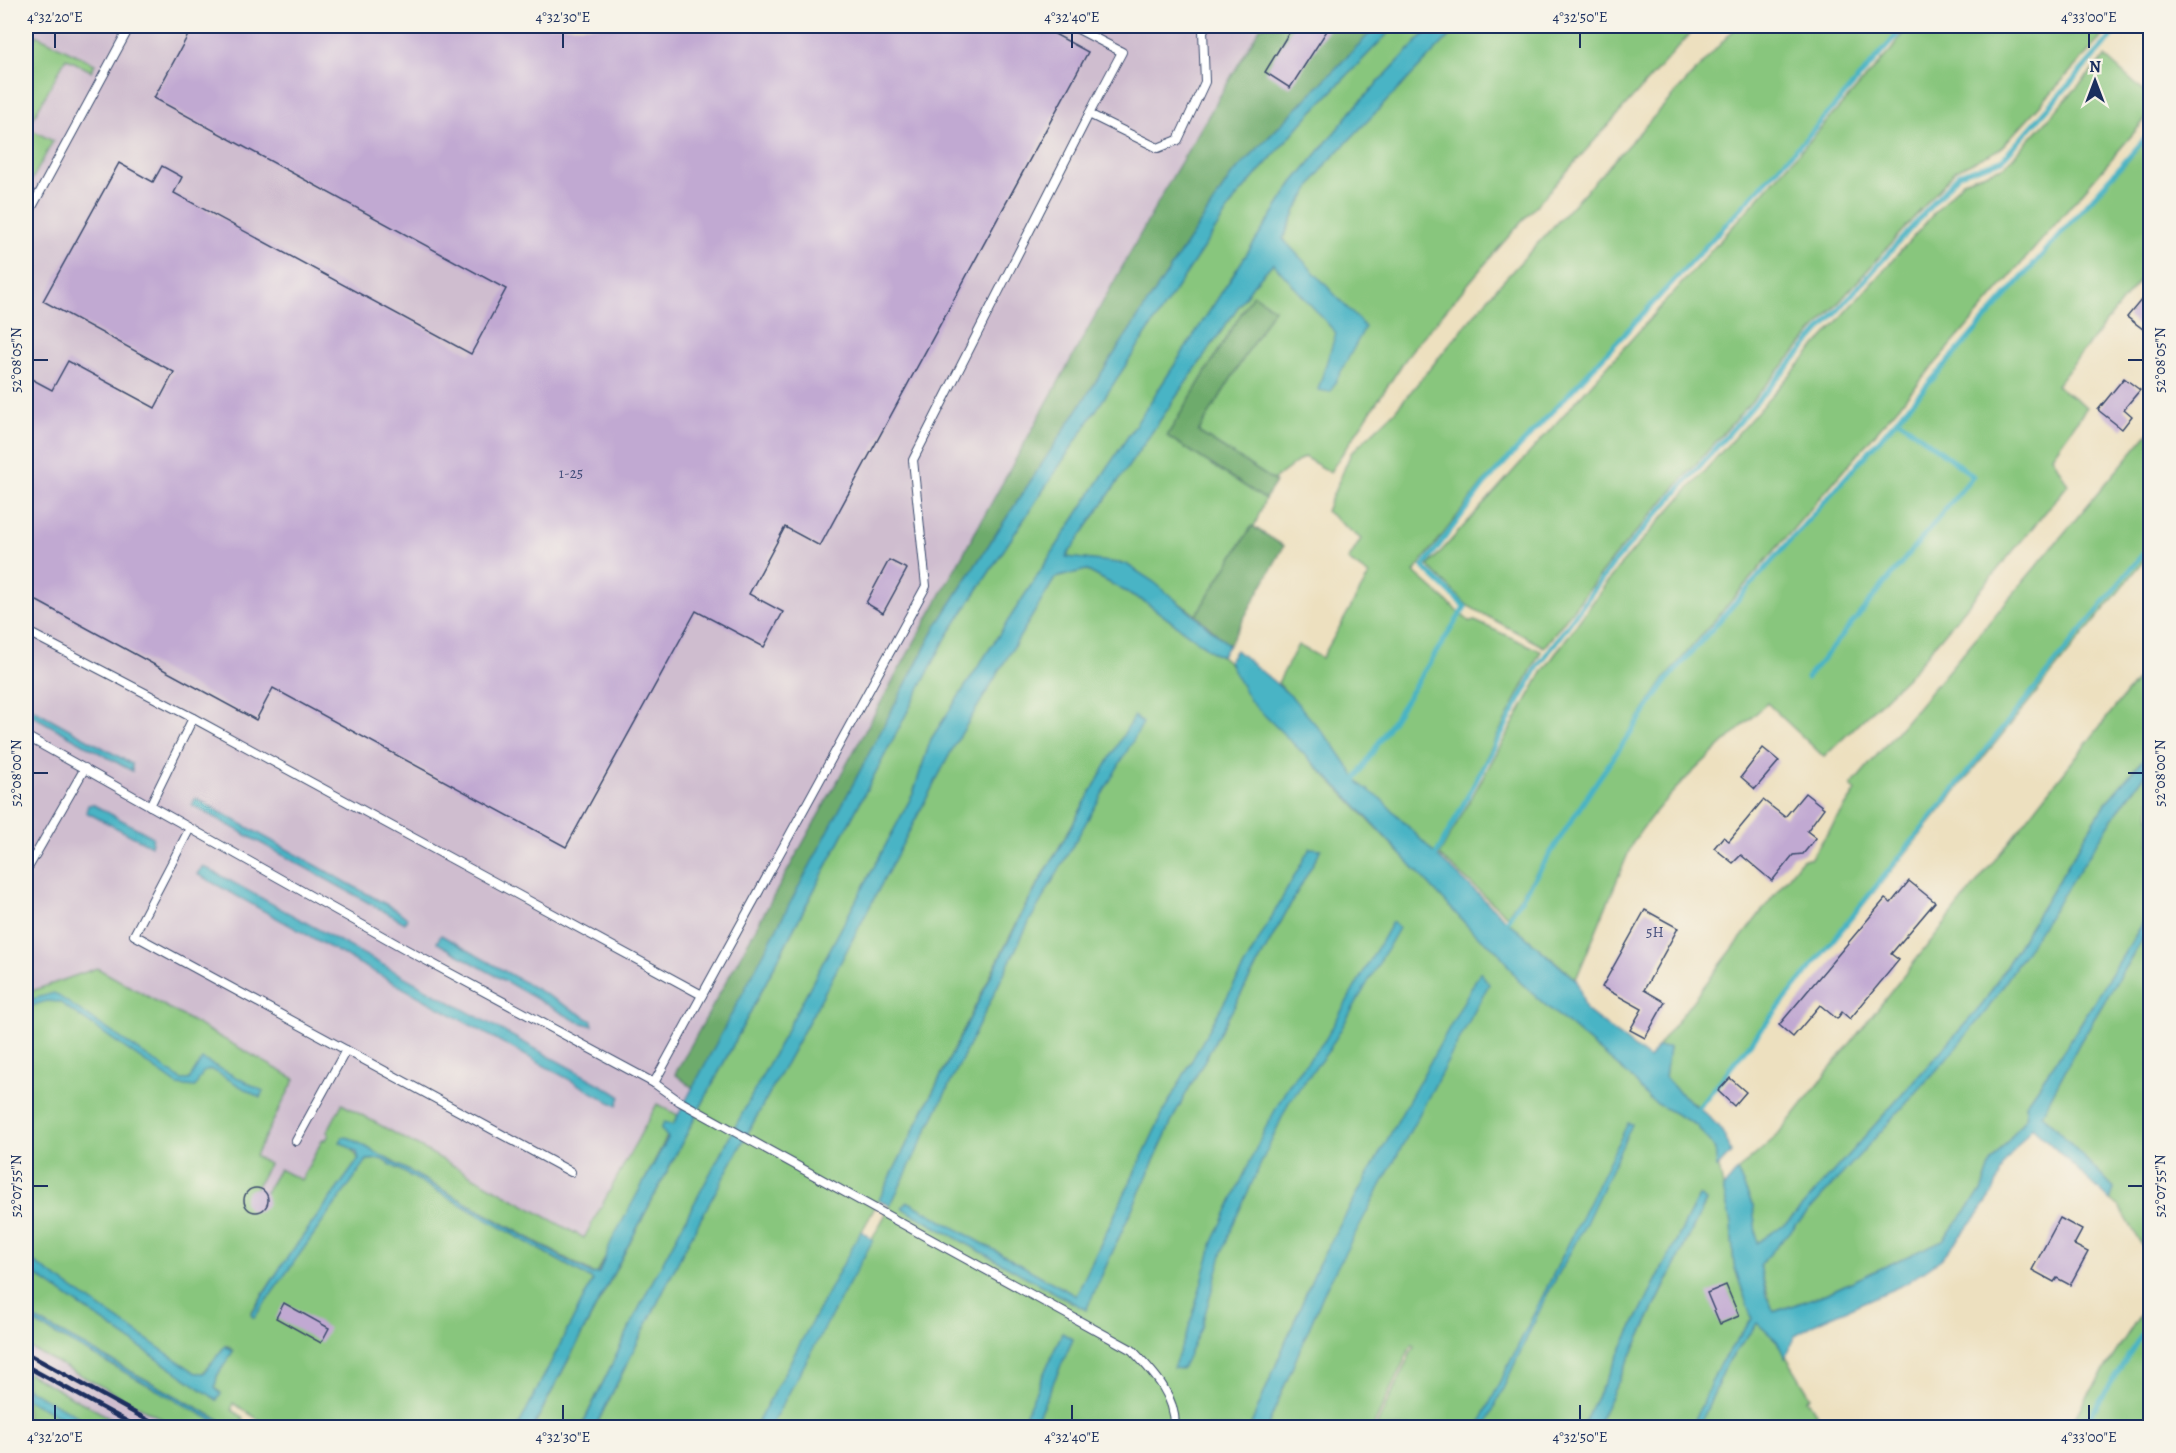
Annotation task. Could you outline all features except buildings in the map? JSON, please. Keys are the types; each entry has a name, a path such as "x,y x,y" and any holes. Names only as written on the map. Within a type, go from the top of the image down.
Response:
{"lane":[{"path":"26,218 130,26"},
{"path":"654,1083 926,586 914,460 1122,52 1072,26"},
{"path":"1089,114 1158,148 1178,140 1206,82 1203,31 1206,26"},
{"path":"26,631 194,718 702,995"},
{"path":"150,806 194,718"},
{"path":"26,736 189,830 654,1083 679,1101 1132,1350 1158,1376 1176,1414 1175,1428"},
{"path":"26,864 29,866 85,768"},
{"path":"189,830 134,935 571,1172"},
{"path":"296,1141 346,1050"}],"shaded area":[{"path":"26,26 1377,26 1324,82 937,625 960,662 560,1427 293,1427 26,1296"},
{"path":"26,1346 177,1427 127,1427 26,1372"}],"green space":[{"path":"1261,26 1377,26 1231,176 967,578 937,625 693,1088 675,1074 1171,179"},
{"path":"1395,26 1432,26 1357,105 1293,183 931,739 913,794 649,1288 581,1427 533,1428 947,636 1236,198 1306,118"},
{"path":"1459,26 1697,26 1502,244 1411,351 1330,472 1304,457 1273,480 1198,432 1274,309 1253,294 1167,436 1265,499 1254,527 1252,526 1196,615 1126,564 1066,557 1253,285 1273,263 1297,208 1324,166"},
{"path":"1737,26 1904,26 1832,109 1584,379 1482,484 1414,572 1470,622 1475,621 1541,651 1436,855 1381,799 1367,791 1355,780 1335,747 1278,683 1298,645 1322,658 1369,575 1348,560 1361,539 1326,511 1351,453 1394,412 1494,291"},
{"path":"1908,26 2112,26 1999,150 1956,170 1613,558 1544,647 1468,606 1428,566 1892,49"},
{"path":"36,35 95,64 91,71 66,58 28,128 53,141 26,191 26,58"},
{"path":"2105,57 2150,97 2150,114 1665,678 1507,916 1439,855 1543,671 1616,570 1963,181 2005,166"},
{"path":"2150,136 2150,267 2056,385 2087,407 2052,456 2068,485 1913,671 1824,757 1767,703 1695,769 1661,805 1632,844 1576,979 1507,921 1629,735 1668,681 1720,619"},
{"path":"1253,294 1274,309 1198,432 1276,482 1265,499 1167,436"},
{"path":"2150,431 2150,553 1699,1107 1674,1089 1665,1077 1669,1048 1657,1047 1802,859 1810,859 1856,791 1851,786"},
{"path":"1252,526 1284,546 1229,645 1196,615"},
{"path":"1086,570 1145,602 1228,662 1258,708 1368,819 1474,933 1498,951 1519,981 1631,1077 1650,1100 1696,1125 1707,1136 1715,1149 1731,1223 1734,1265 1752,1319 1719,1365 1692,1427 1596,1427 1706,1202 1699,1196 1582,1427 1376,1427 1414,1346 1412,1344 1373,1427 1267,1427 1326,1288 1480,973 1318,1265 1250,1427 1033,1427 1073,1339 1062,1333 1020,1427 770,1427 890,1206 1029,922 1142,723 1134,717 1023,910 879,1200 755,1427 595,1428 688,1242 829,984 955,744 1055,578","holes":["1310,849 1321,849 1176,1112 1086,1310 903,1208 907,1201 1076,1296 1165,1109"]},
{"path":"2150,663 2150,751 2105,804 1983,1004 1790,1220 1757,1244 1753,1206 1737,1171 1778,1135"},
{"path":"2150,769 2150,912 2068,1044 2025,1105 2027,1116 1991,1163 1981,1192 1943,1240 1825,1294 1773,1312 1759,1265 1950,1055 2124,802"},
{"path":"2150,926 2150,1260 2120,1207 2110,1200 2114,1189 2042,1114 2080,1042"},
{"path":"97,968 295,1079 255,1156 269,1164 256,1188 265,1193 279,1169 301,1180 323,1139 326,1140 329,1134 327,1132 342,1104 584,1238 657,1104 678,1115 596,1275 350,1138 343,1137 359,1159 282,1265 251,1313 254,1317 367,1160 381,1159 593,1280 518,1427 270,1427 233,1403 232,1410 242,1417 247,1425 233,1427 26,1314 26,1268 217,1400 221,1393 215,1388 217,1376 233,1351 228,1346 225,1346 203,1373 196,1373 26,1257 26,993"},
{"path":"2150,1299 2150,1427 2068,1427"},
{"path":"26,1318 225,1427 177,1427 26,1346"},
{"path":"1757,1323 1777,1341 1811,1397 1807,1399 1824,1426 1829,1427 1699,1428 1727,1363"},
{"path":"26,1372 127,1427 26,1427"}],"water":[{"path":"1377,26 1395,26 1306,118 1236,198 947,636 533,1427 518,1427 593,1280 381,1159 367,1160 254,1318 251,1315 282,1265 359,1159 357,1152 340,1142 343,1137 350,1138 591,1274 599,1273 612,1240 668,1138 661,1129 664,1122 673,1125 937,625 1231,176"},
{"path":"1432,26 1459,26 1324,166 1297,208 1283,239 1365,327 1330,392 1318,390 1336,333 1273,263 1253,285 1066,557 1126,564 1154,582 1229,645 1222,655 1215,654 1145,602 1086,570 1055,578 955,744 829,984 688,1242 595,1427 581,1428 649,1288 913,794 931,739 1293,183 1357,105"},
{"path":"1236,650 1292,697 1335,747 1361,785 1381,799 1436,855 1507,921 1577,981 1586,1010 1649,1059 1657,1047 1669,1047 1665,1077 1683,1096 1712,1120 1727,1140 1731,1153 1717,1168 1715,1149 1696,1125 1650,1100 1631,1077 1519,981 1498,951 1474,933 1352,801 1251,702 1231,667 1229,660"},
{"path":"26,705 132,764 132,771 26,712"},
{"path":"1134,716 1143,723 1029,922 890,1206 879,1200 1024,910"},
{"path":"2150,751 2150,769 2124,802 1987,1010 1950,1055 1760,1265 1766,1295 1774,1312 1825,1294 1943,1240 1981,1192 1991,1163 2027,1116 2025,1105 2068,1044 2150,912 2150,926 2080,1042 2042,1114 2114,1189 2110,1200 2032,1127 2005,1162 1992,1195 1941,1259 1905,1284 1820,1321 1795,1335 1785,1358 1777,1341 1757,1323 1727,1363 1699,1427 1692,1427 1719,1365 1752,1319 1734,1265 1731,1223 1723,1188 1737,1171 1753,1206 1757,1243 1790,1220 1983,1004 2105,804"},
{"path":"195,798 398,911 407,918 405,923 192,805"},
{"path":"92,804 153,837 151,846 86,812 88,805"},
{"path":"1310,848 1321,849 1176,1112 1086,1310 902,1208 907,1201 1076,1296 1165,1109"},
{"path":"203,866 612,1091 620,1096 617,1106 197,874"},
{"path":"1392,922 1399,928 1329,1050 1289,1102 1235,1220 1223,1251 1201,1328 1182,1369 1173,1368 1189,1328 1213,1242 1265,1129 1288,1086 1325,1040"},
{"path":"441,935 582,1015 592,1021 593,1026 576,1021 441,945 437,942"},
{"path":"1480,972 1489,984 1326,1288 1267,1427 1250,1427 1318,1265"},
{"path":"54,993 182,1080 189,1080 202,1059 263,1091 260,1098 211,1069 203,1072 195,1087 178,1085 59,1002 46,1001 26,1008 26,1001"},
{"path":"1628,1123 1632,1124 1630,1129 1586,1223 1546,1297 1485,1427 1478,1427"},
{"path":"1699,1196 1706,1201 1596,1427 1582,1427"},
{"path":"861,1231 873,1240 770,1427 755,1427"},
{"path":"26,1257 196,1373 204,1373 225,1346 233,1351 217,1376 215,1388 221,1394 217,1400 26,1268"},
{"path":"26,1314 233,1427 225,1427 26,1318"},
{"path":"1062,1333 1073,1339 1033,1427 1020,1427"},
{"path":"26,1388 97,1427 78,1427 26,1399"}],"waterway":[{"path":"1355,780 1465,607 1423,567 1484,485 1809,135 1905,26"},
{"path":"1436,855 1538,666 1612,565 1959,174 2002,160 2121,26"},
{"path":"1507,921 1593,787 1667,680 2150,133"},
{"path":"1807,678 1973,476 1899,420"},
{"path":"1699,1107 2150,545"},
{"path":"2083,1428 2150,1321"}],"railway":[{"path":"26,1353 162,1428"},
{"path":"26,1366 139,1428"}]}
